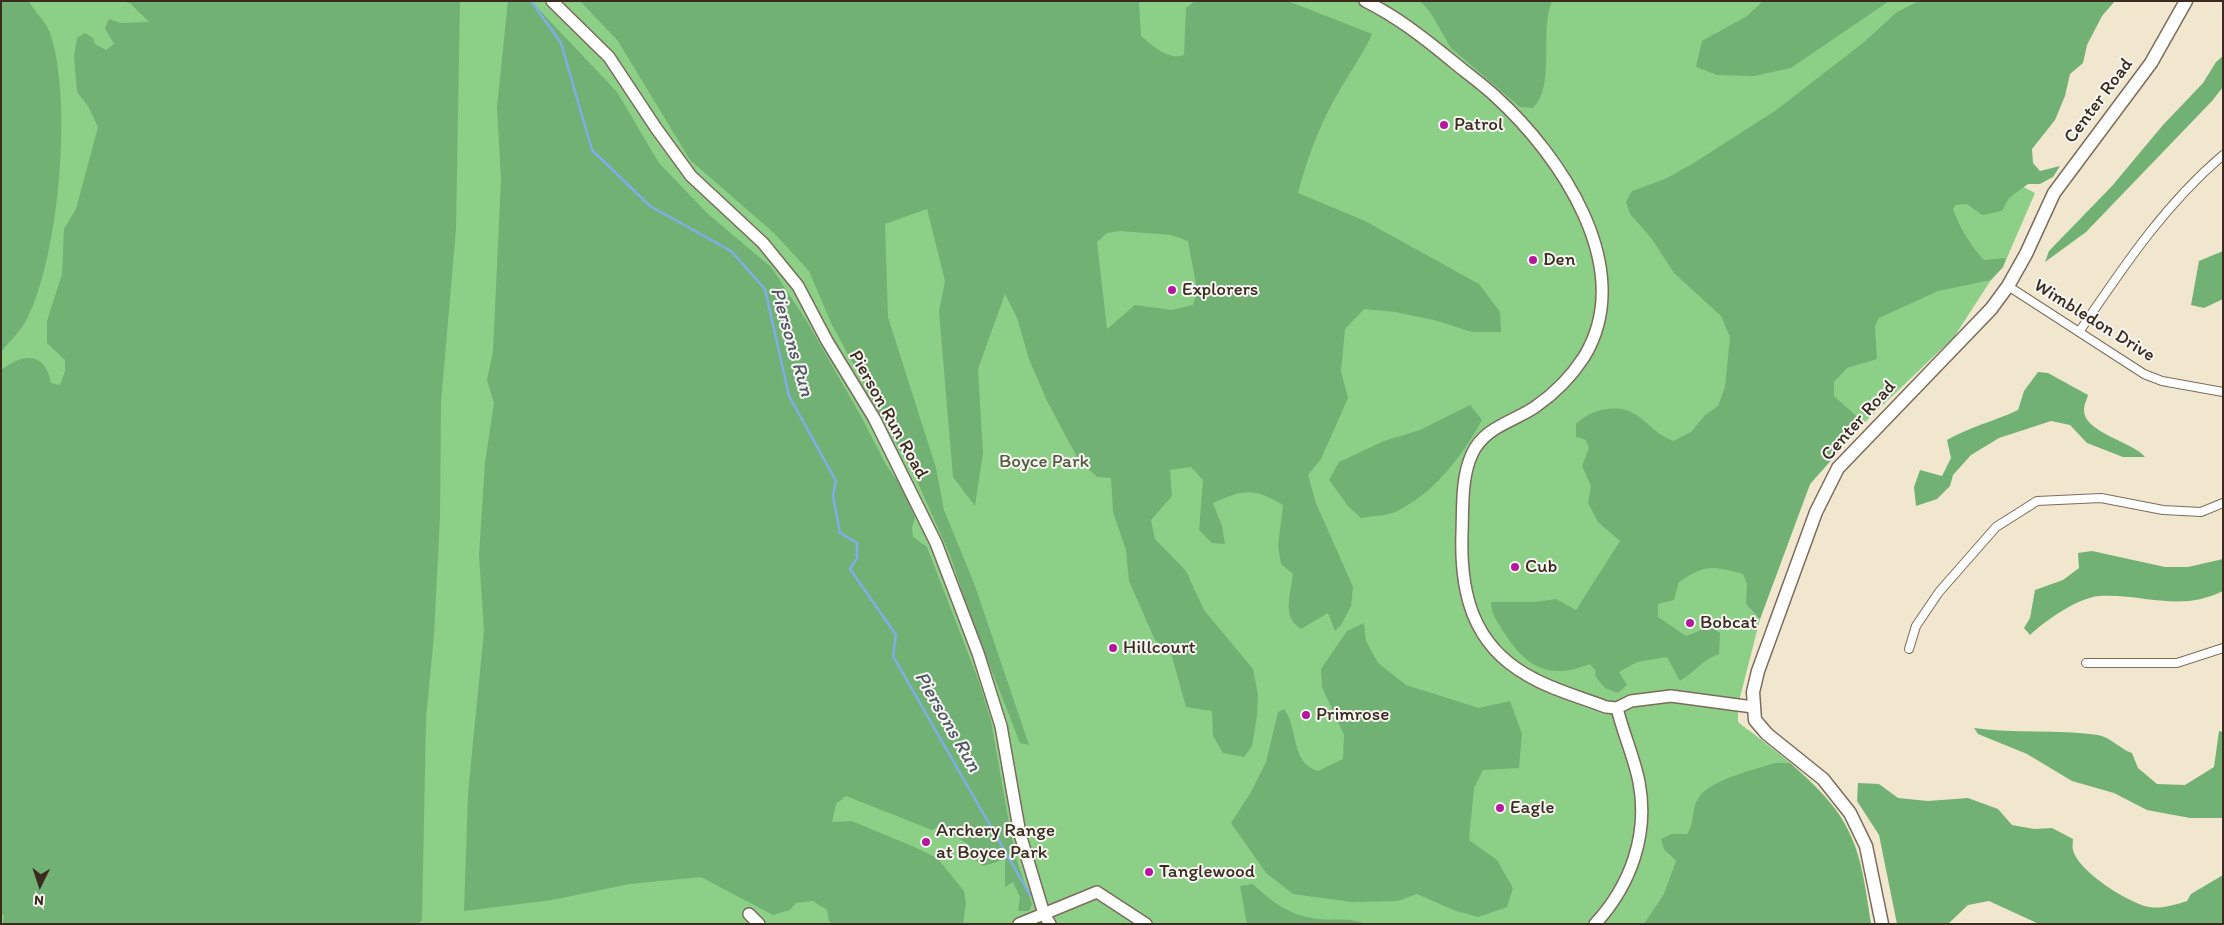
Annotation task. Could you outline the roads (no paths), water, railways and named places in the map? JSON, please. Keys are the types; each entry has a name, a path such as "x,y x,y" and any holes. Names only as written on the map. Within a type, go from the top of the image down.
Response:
{"main road":[{"name":"Center Road","path":"1882,924 1866,846 1850,813 1823,779 1760,727 1756,720 1753,707 1753,692 1766,646 1816,512 1838,468 1991,308 2008,286 2026,254 2054,193 2151,63 2186,1"}],"street":[{"name":"Pierson Run Road","path":"552,1 610,57 656,128 691,176 762,243 798,286 827,341 874,418 936,543 978,653 1001,726 1020,834 1047,919"},
{"path":"1365,1 1382,10 1431,44 1496,96 1536,139 1560,172 1584,215 1598,251 1601,281 1600,309 1585,355 1569,379 1533,408 1498,426 1481,439 1472,454 1466,474 1463,496 1464,583 1468,604 1476,620 1490,644 1527,676 1606,707 1617,708 1632,701 1671,696 1753,707"},
{"path":"2079,332 2146,235 2208,168 2223,155"},
{"name":"Wimbledon Drive","path":"2008,286 2144,374 2162,381 2223,392"},
{"path":"1909,649 1916,626 1939,592 1996,527 2037,501 2100,498 2163,510 2201,512 2223,503"},
{"path":"2086,663 2177,663 2223,648"},
{"path":"1595,924 1619,894 1631,871 1642,820 1639,784 1617,708"},
{"path":"1019,924 1047,919 1097,892 1146,924"},
{"path":"749,914 759,924"}],"waterway":[{"name":"Piersons Run","path":"531,1 561,43 592,150 650,206 731,251 765,289 789,396 836,481 833,496 840,533 857,543 857,558 850,569 896,635 893,656 1030,895"}],"place":[{"name":"Patrol","path":"1444,125"},
{"name":"Den","path":"1533,260"},
{"name":"Explorers","path":"1172,290"},
{"name":"Cub","path":"1515,567"},
{"name":"Bobcat","path":"1690,623"},
{"name":"Hillcourt","path":"1113,648"},
{"name":"Primrose","path":"1306,715"},
{"name":"Eagle","path":"1500,808"},
{"name":"Archery Range at Boyce Park","path":"926,842"},
{"name":"Tanglewood","path":"1149,872"}],"park label":[{"name":"Boyce Park","path":"1044,462"}]}
